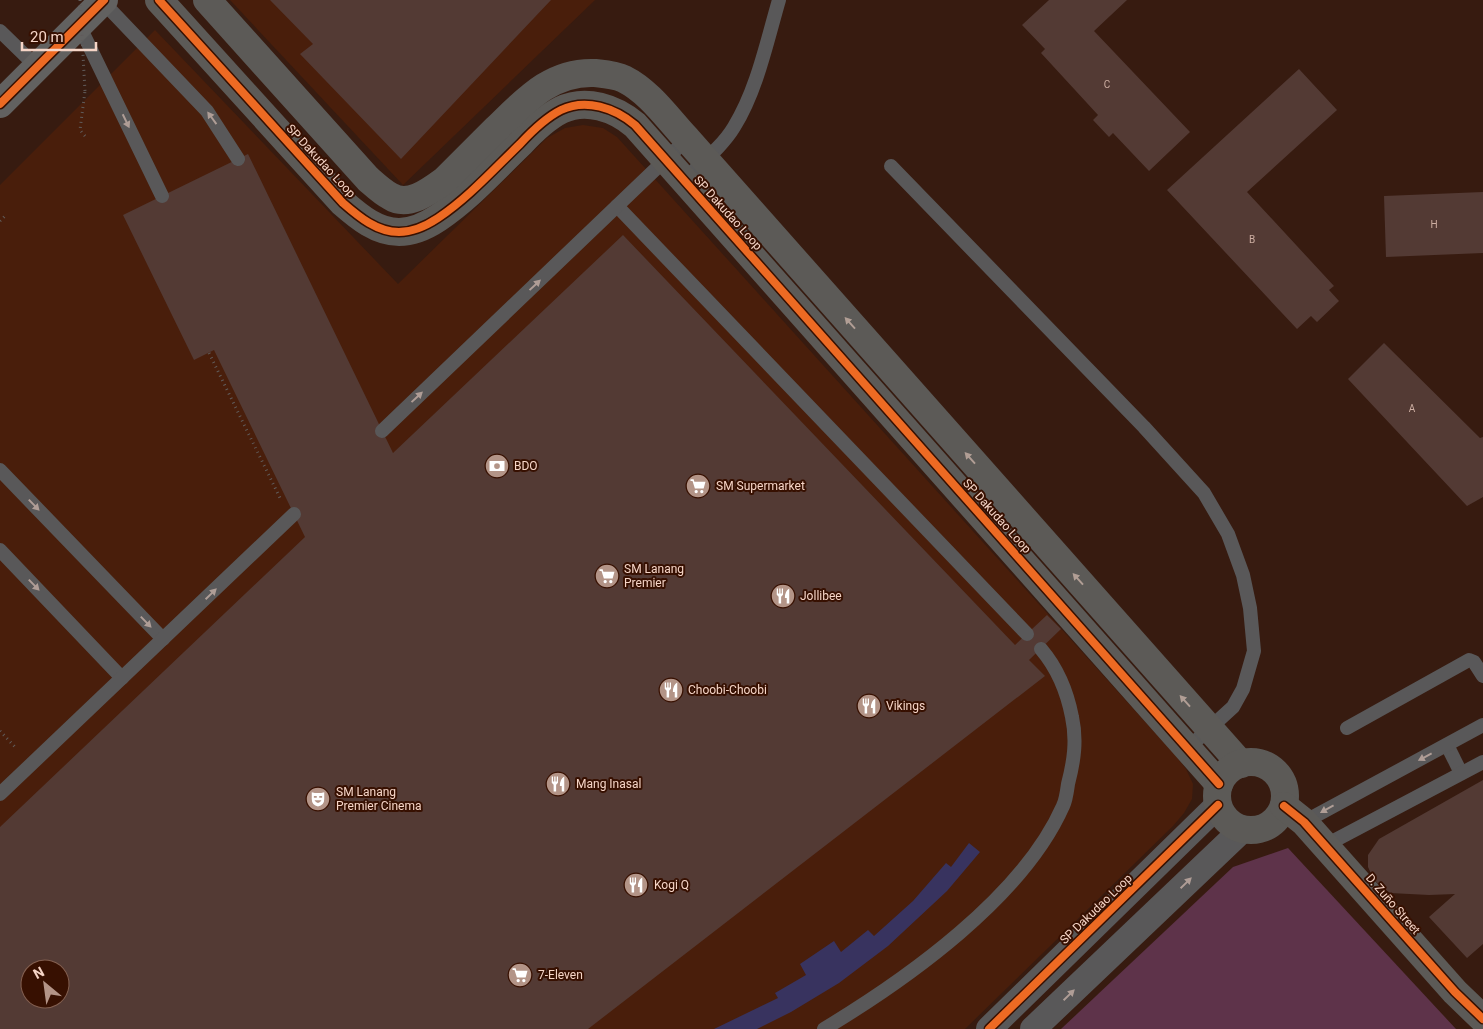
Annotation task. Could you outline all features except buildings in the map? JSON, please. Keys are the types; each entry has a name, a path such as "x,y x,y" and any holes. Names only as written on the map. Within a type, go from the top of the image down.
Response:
{"main road":[{"path":"0,104 37,67 93,5"}],"street":[{"name":"SP Dakudao Loop","path":"159,0 343,203 371,224 398,232 415,231 450,211 543,122 562,110 581,105 603,107 622,114 635,125 1187,748 1218,795 989,1029"},
{"name":"SP Dakudao Loop","path":"207,0 368,179 391,197 400,201 414,198 432,190 445,180 533,94 564,76 584,72 623,78 646,94 1241,764"},
{"path":"398,232 400,201"},
{"path":"849,366 871,347"},
{"path":"989,524 1011,505"},
{"path":"1257,762 1273,769 1283,782 1286,798 1294,814 1281,814 1269,826 1251,831 1242,830 1229,823 1220,812 1218,795 1224,775 1232,768 1241,764 1257,762"},
{"name":"D. Zuño Street","path":"1294,814 1326,845 1456,992 1483,1019"},
{"path":"1033,1029 1242,830"}],"lane":[{"path":"382,431 618,206 675,170 696,149 721,144 734,128 747,102 779,0"},
{"path":"93,5 206,110 238,159"},
{"path":"93,5 162,196"},
{"path":"0,31 37,67"},
{"path":"675,170 696,149"},
{"path":"890,166 1151,434 1204,493 1228,534 1243,575 1250,608 1254,651 1243,689 1233,707 1187,748"},
{"path":"618,206 1027,634"},
{"path":"0,470 163,639"},
{"path":"0,794 292,516"},
{"path":"0,550 122,678"},
{"path":"824,1029 909,973 961,931 1007,888 1041,847 1064,805 1075,756 1074,729 1068,696 1060,676 1041,649"},
{"path":"1347,728 1469,660 1474,662 1483,676"},
{"path":"1294,814 1447,745 1483,726"},
{"path":"1447,745 1461,773"},
{"path":"1326,845 1483,762"}],"path":[{"path":"85,136 80,130 93,5"},
{"path":"0,221 5,216"},
{"path":"210,352 292,516"},
{"path":"0,732 16,748"}],"shaded area":[{"path":"230,0 595,0 403,185"},
{"name":"SM Lanang Premier","path":"155,30 398,284 547,138 565,128 583,125 603,128 617,137 1176,756 1186,769 1193,784 1192,799 1184,813 1173,826 965,1029 0,1029 0,185"},
{"path":"969,843 980,852 947,891 888,946 839,983 791,1012 757,1029 714,1029 778,998 775,993 806,975 800,964 834,941 841,952 868,930 874,936 913,901 946,863 951,867"},
{"path":"1288,848 1456,1029 1061,1029 1233,867"}],"cycle path":[{"path":"0,104 104,0"},
{"path":"159,0 343,203 362,218 383,229 399,232 410,231 438,218 491,173 539,125 561,110 580,105 590,105 609,110 627,119 635,125 1219,784"},
{"path":"989,1029 1218,805"},
{"path":"1284,806 1304,822 1455,992 1483,1019"}],"place":[{"name":"BDO","path":"497,466"},
{"name":"SM Supermarket","path":"698,486"},
{"name":"SM Lanang Premier","path":"607,576"},
{"name":"Jollibee","path":"783,596"},
{"name":"Choobi-Choobi","path":"671,690"},
{"name":"Vikings","path":"869,706"},
{"name":"Mang Inasal","path":"558,784"},
{"name":"SM Lanang Premier Cinema","path":"318,799"},
{"name":"Kogi Q","path":"636,885"},
{"name":"7-Eleven","path":"520,975"}]}
